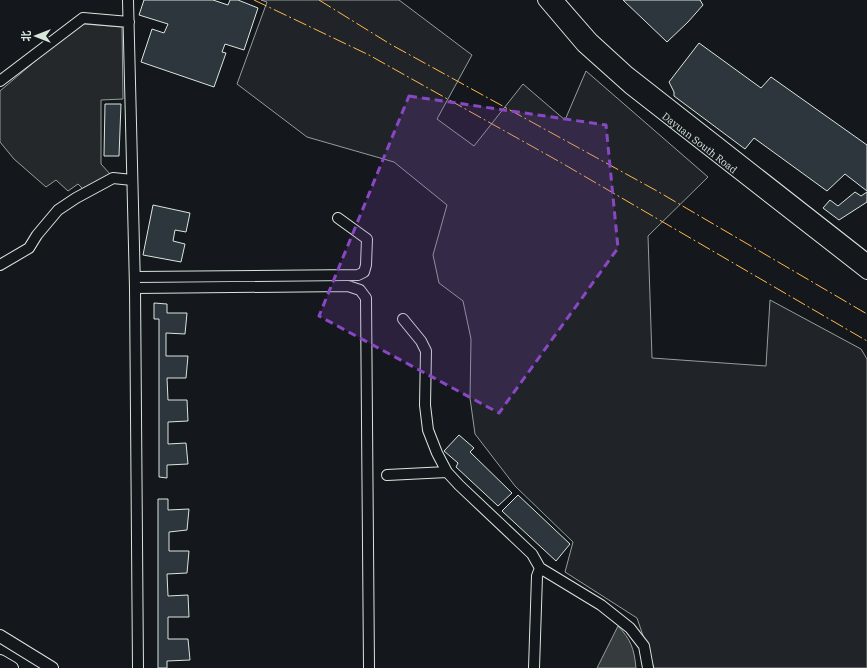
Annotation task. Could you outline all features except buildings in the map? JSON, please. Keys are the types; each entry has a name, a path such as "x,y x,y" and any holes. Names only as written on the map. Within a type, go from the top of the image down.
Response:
{"main road":[{"name":"Dayuan South Road","path":"544,0 587,50 630,88 867,273"},
{"name":"Dayuan South Road","path":"557,0 592,40 622,68 867,260"},
{"path":"0,636 52,668"},
{"path":"0,661 12,668"}],"street":[{"path":"128,0 135,277 138,668"},
{"path":"0,80 83,18 129,22"},
{"path":"0,265 29,248 37,235 58,210 76,198 113,178 132,180"},
{"path":"135,277 358,275 364,272 366,265 367,239 338,218"},
{"path":"135,288 348,286 360,290 366,298 369,668"},
{"path":"403,319 421,341 426,351 425,405 428,430 437,453 447,472 458,485 532,554 540,568 601,605 630,628 644,646 648,668"},
{"path":"387,475 447,472"},
{"path":"534,668 536,576 540,568"}],"highlighted area":[{"path":"409,96 606,125 618,248 499,413 319,316"}],"shaded area":[{"path":"261,0 399,0 472,55 437,119 474,146 523,84 565,120 586,71 708,177 648,236 652,358 766,366 770,300 861,349 867,359 867,668 654,668 637,618 565,572 573,542 515,486 475,434 470,398 471,339 463,301 439,283 433,255 447,205 394,162 307,137 237,84 267,2"},
{"path":"84,24 122,27 123,99 101,100 101,164 110,174 84,190 78,184 68,191 56,180 46,187 14,159 0,142 0,91 67,34"},
{"path":"618,626 631,645 636,668 597,668"}],"power":[{"path":"254,0 369,55 560,162 867,341"},
{"path":"319,0 390,44 657,191 867,314"}]}
